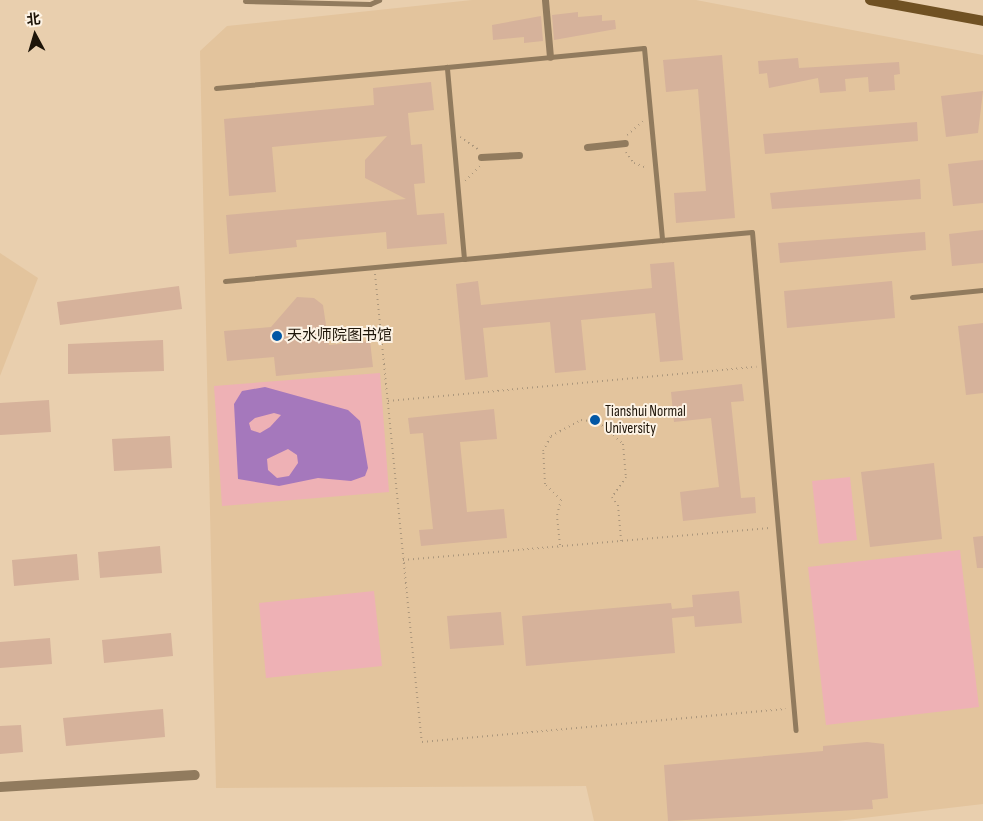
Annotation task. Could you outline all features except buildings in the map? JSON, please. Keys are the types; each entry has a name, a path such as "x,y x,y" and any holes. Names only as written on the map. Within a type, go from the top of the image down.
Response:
{"main road":[{"path":"870,0 983,21"}],"street":[{"path":"545,0 550,57"},
{"path":"587,147 625,143"},
{"path":"481,157 519,155"},
{"path":"0,787 195,775"}],"lane":[{"path":"245,1 370,4 379,0"},
{"path":"216,88 644,48 662,240"},
{"path":"446,67 464,259"},
{"path":"225,281 752,232 796,730"},
{"path":"912,297 983,290"}],"path":[{"path":"651,121 630,129 625,143 634,163 655,167"},
{"path":"374,267 422,742 794,708"},
{"path":"388,401 764,366"},
{"path":"560,546 557,515 561,500 545,484 543,451 551,436 581,420 598,422 624,444 626,477 612,497 618,505 621,541"},
{"path":"403,560 778,527"}],"shaded area":[{"name":"Tianshui Normal University","path":"472,0 696,0 983,55 983,804 837,821 594,821 586,786 216,788 200,51 227,26"},
{"path":"0,253 38,278 0,376"},
{"path":"380,373 389,492 222,506 214,386"},
{"path":"265,387 348,410 360,421 368,468 365,476 351,481 318,478 279,486 238,479 234,404 242,391","holes":["274,413 281,415 270,427 260,433 251,430 249,423 255,418","288,449 297,455 298,463 289,476 277,478 268,470 267,459"]},
{"path":"850,477 857,540 819,544 812,481"},
{"path":"960,550 979,707 826,725 808,567"},
{"path":"374,591 382,666 266,678 259,603"}],"place":[{"name":"天水师院图书馆","path":"277,336"},
{"name":"Tianshui Normal University","path":"595,420"}]}
